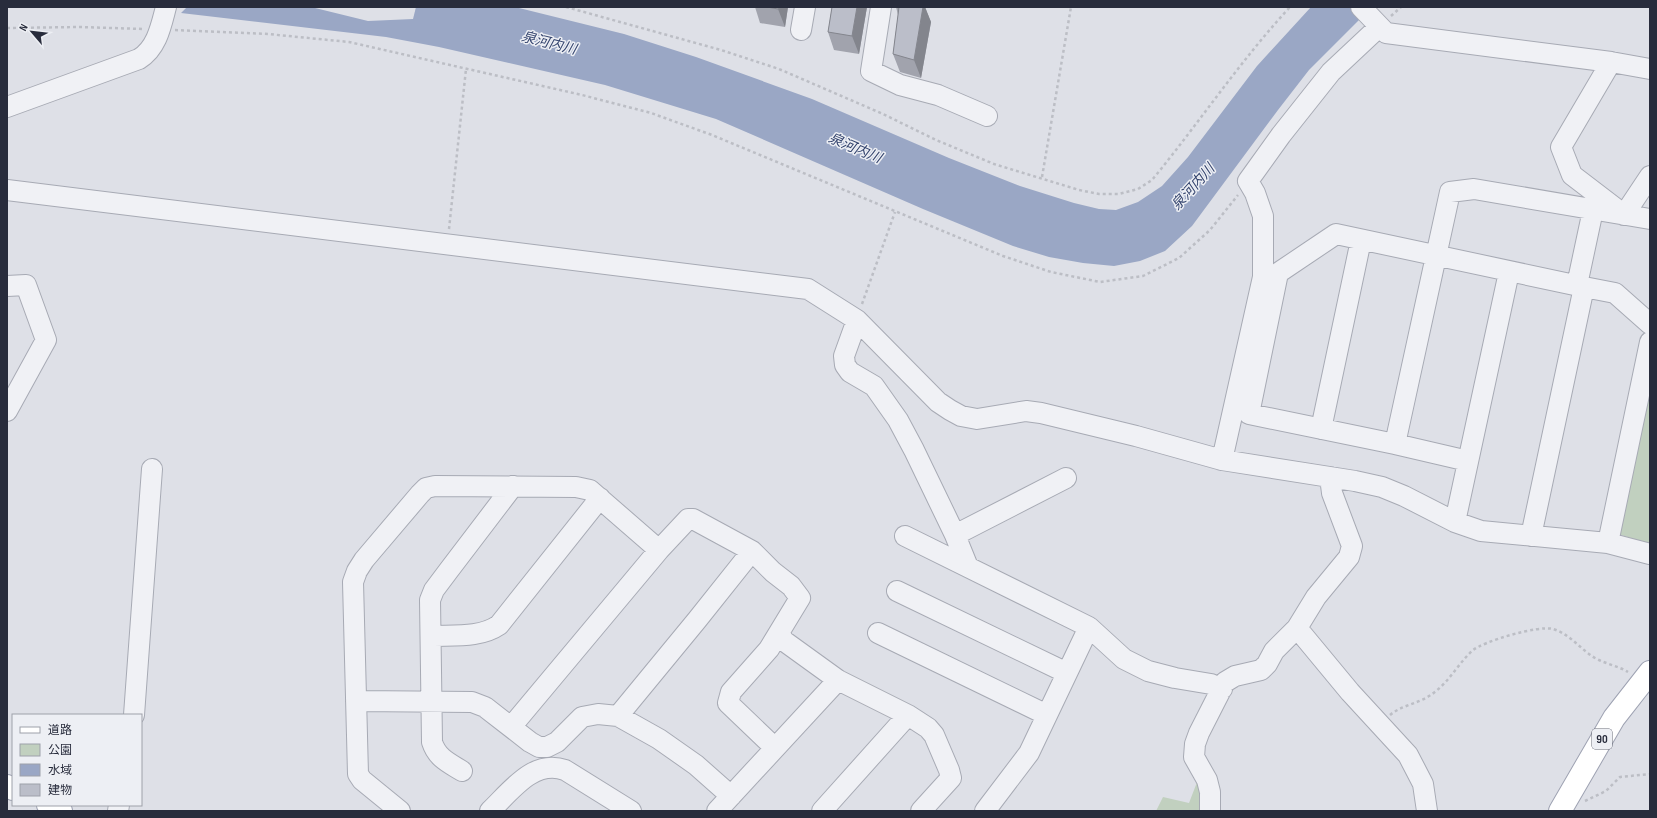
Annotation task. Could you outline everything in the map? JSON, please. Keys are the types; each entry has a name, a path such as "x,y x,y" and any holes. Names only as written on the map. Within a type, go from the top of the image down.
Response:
{"main road":[{"name":"90","path":"1561,810 1614,718 1647,676"},
{"path":"50,806 61,811"}],"street":[{"path":"801,30 805,7"},
{"path":"881,7 871,71 900,85 938,94 987,116"},
{"path":"1361,7 1386,33 1611,62 1650,69"},
{"path":"7,106 139,60 147,55 153,46 163,20"},
{"path":"1222,460 1263,277 1263,216 1256,193 1248,182 1281,135 1331,72 1377,25"},
{"path":"1611,62 1561,147 1572,175 1624,215"},
{"path":"1624,215 1650,176"},
{"path":"1395,444 1450,192 1474,189 1650,219"},
{"path":"7,190 808,289 857,320 938,402 962,416 977,419 1026,411 1041,413 1136,436 1222,460 1330,477 1382,487 1404,496 1455,522 1480,531 1608,542 1650,554"},
{"path":"1531,536 1580,286 1593,210"},
{"path":"1468,461 1395,444 1249,414 1278,273 1336,234 1509,272 1615,293 1650,324"},
{"path":"1321,429 1360,240"},
{"path":"1455,522 1509,272"},
{"path":"7,286 26,285 46,340 7,410"},
{"path":"857,320 844,356 845,365 850,372 874,386 898,420 955,535 968,567"},
{"path":"1608,542 1650,342"},
{"path":"134,714 152,469"},
{"path":"1210,811 1210,792 1207,780 1194,756 1195,744 1225,682 1235,676 1261,670 1267,664 1274,651 1297,628 1316,597 1349,557 1352,546 1332,493 1330,477"},
{"path":"955,535 1066,478"},
{"path":"400,811 362,780 358,774 353,582 360,565 420,494 426,488 435,486 576,487 590,490 659,550"},
{"path":"462,771 441,758 435,751 432,742 433,701 430,600 434,590 513,486"},
{"path":"432,636 480,634 499,625 600,498"},
{"path":"511,727 659,550 688,519 693,519 752,551 773,572 791,586 800,598 769,649 731,692 728,703 775,748"},
{"path":"906,536 1089,627 1124,660 1148,671 1175,678 1211,684 1222,689"},
{"path":"618,716 698,620 752,551"},
{"path":"897,591 1067,673"},
{"path":"985,811 1029,753 1089,627"},
{"path":"1297,628 1350,692 1408,755 1423,784 1427,811"},
{"path":"779,633 784,641 838,680 908,715 928,728 934,736 951,778 921,811"},
{"path":"878,633 1047,714"},
{"path":"717,811 838,680"},
{"path":"356,702 472,702 486,707 530,742 539,747 547,747 557,742 582,717 598,714 618,716 659,738 696,765 730,796"},
{"path":"822,811 908,715"},
{"path":"490,811 534,771 545,767 555,767 565,770 631,811"}],"path":[{"path":"566,7 721,50 779,69 883,114 936,140 994,164 1042,177 1079,190 1099,194 1119,194 1138,189 1152,180 1236,72 1290,7"},
{"path":"1042,177 1071,7"},
{"path":"7,28 79,27 163,20 268,34 349,42 582,95 651,113 726,141 1003,256 1051,272 1100,282 1143,276 1179,258 1210,230 1248,182"},
{"path":"448,245 466,69"},
{"path":"857,320 895,212"},
{"path":"1379,724 1395,711 1427,699 1473,650 1485,643 1512,634 1552,628 1568,636 1593,657 1647,676"},
{"path":"1561,810 1574,807 1606,791 1620,777 1650,774"}],"green space":[{"path":"1650,371 1650,544 1615,533"},
{"path":"1199,777 1206,811 1156,811 1163,797 1189,803"}],"water":[{"name":"泉河内川","path":"187,7 311,7 368,21 413,19 416,7 515,7 624,34 696,57 812,99 949,158 1020,186 1074,203 1099,209 1116,210 1138,202 1162,186 1188,157 1257,66 1311,7 1374,7 1309,70 1192,226 1165,251 1140,261 1114,266 1083,263 1049,257 1013,246 923,209 716,119 605,85 439,47 386,37 181,13"}],"building":[{"path":"767,7 779,7 778,9"},
{"path":"832,7 857,7 852,36 828,32"},
{"path":"899,7 923,7 914,60 893,54"}]}
